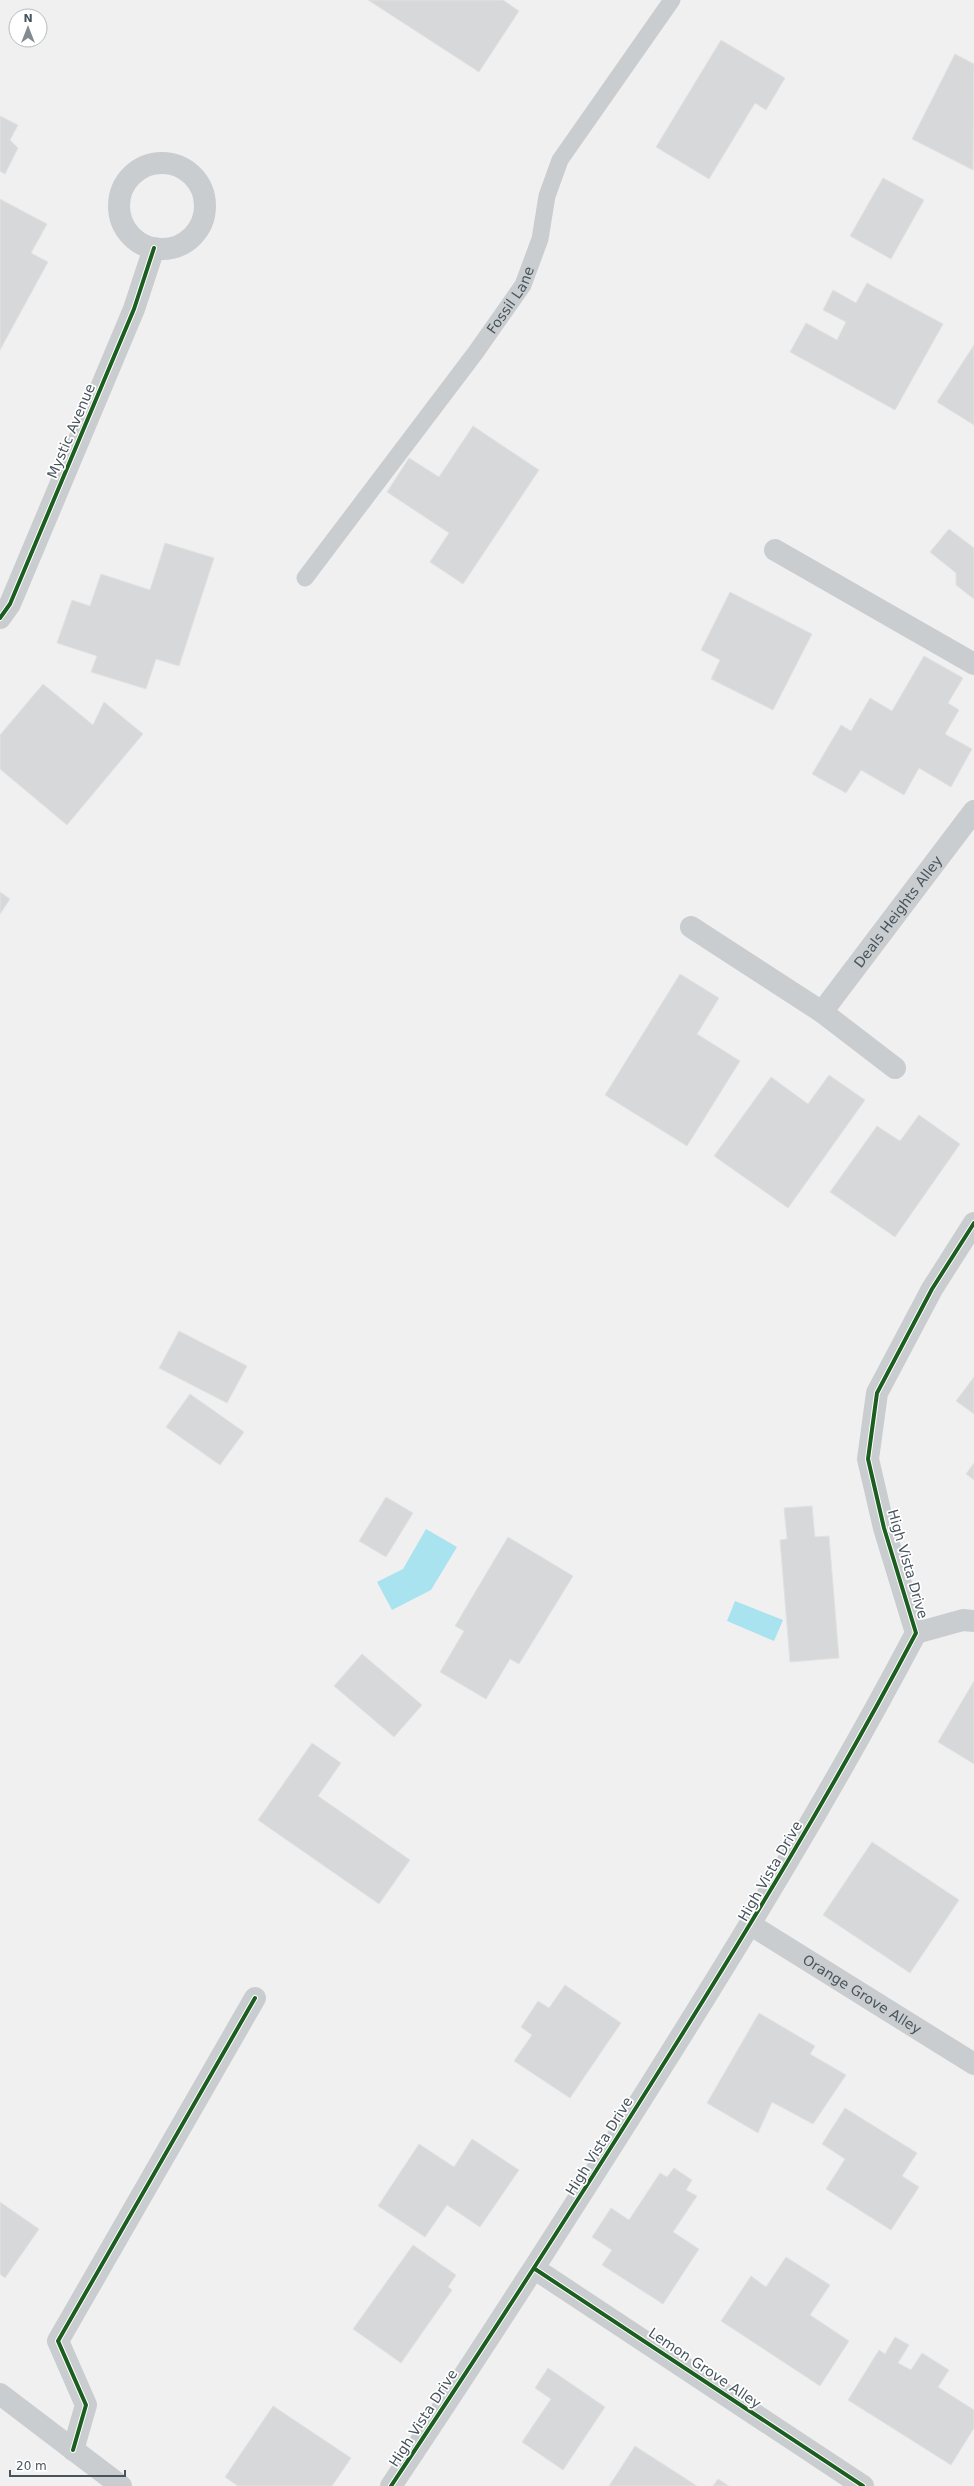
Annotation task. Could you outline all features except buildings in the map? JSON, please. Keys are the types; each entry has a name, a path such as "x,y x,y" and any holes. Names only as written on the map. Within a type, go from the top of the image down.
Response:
{"street":[{"name":"Mystic Avenue","path":"0,618 10,604 134,309 154,248"},
{"path":"775,550 974,664"},
{"name":"Deals Heights Alley","path":"822,1012 974,811"},
{"path":"691,927 822,1012 895,1068"},
{"name":"High Vista Drive","path":"391,2486 535,2269 751,1925 873,1716 916,1632 884,1528 868,1459 875,1407 877,1393 932,1288 974,1223"},
{"path":"916,1632 963,1620 974,1621"},
{"name":"Orange Grove Alley","path":"751,1925 974,2064"},
{"path":"73,2450 86,2405 58,2342 255,1998"},
{"name":"Lemon Grove Alley","path":"535,2269 863,2486"},
{"path":"0,2394 121,2486"}],"lane":[{"name":"Fossil Lane","path":"305,578 476,352 523,285 540,239 547,196 560,160 672,0"}],"water":[{"path":"426,1529 457,1547 431,1590 392,1610 377,1582 403,1569"},
{"path":"735,1601 783,1620 774,1641 727,1621"}],"cycle path":[{"path":"0,618 10,604 134,309 154,248"},
{"path":"391,2486 555,2235 720,1973 854,1748 916,1633 884,1528 868,1459 877,1393 932,1289 974,1223"},
{"path":"73,2450 86,2405 58,2341 255,1998"},
{"path":"535,2269 863,2486"}]}
